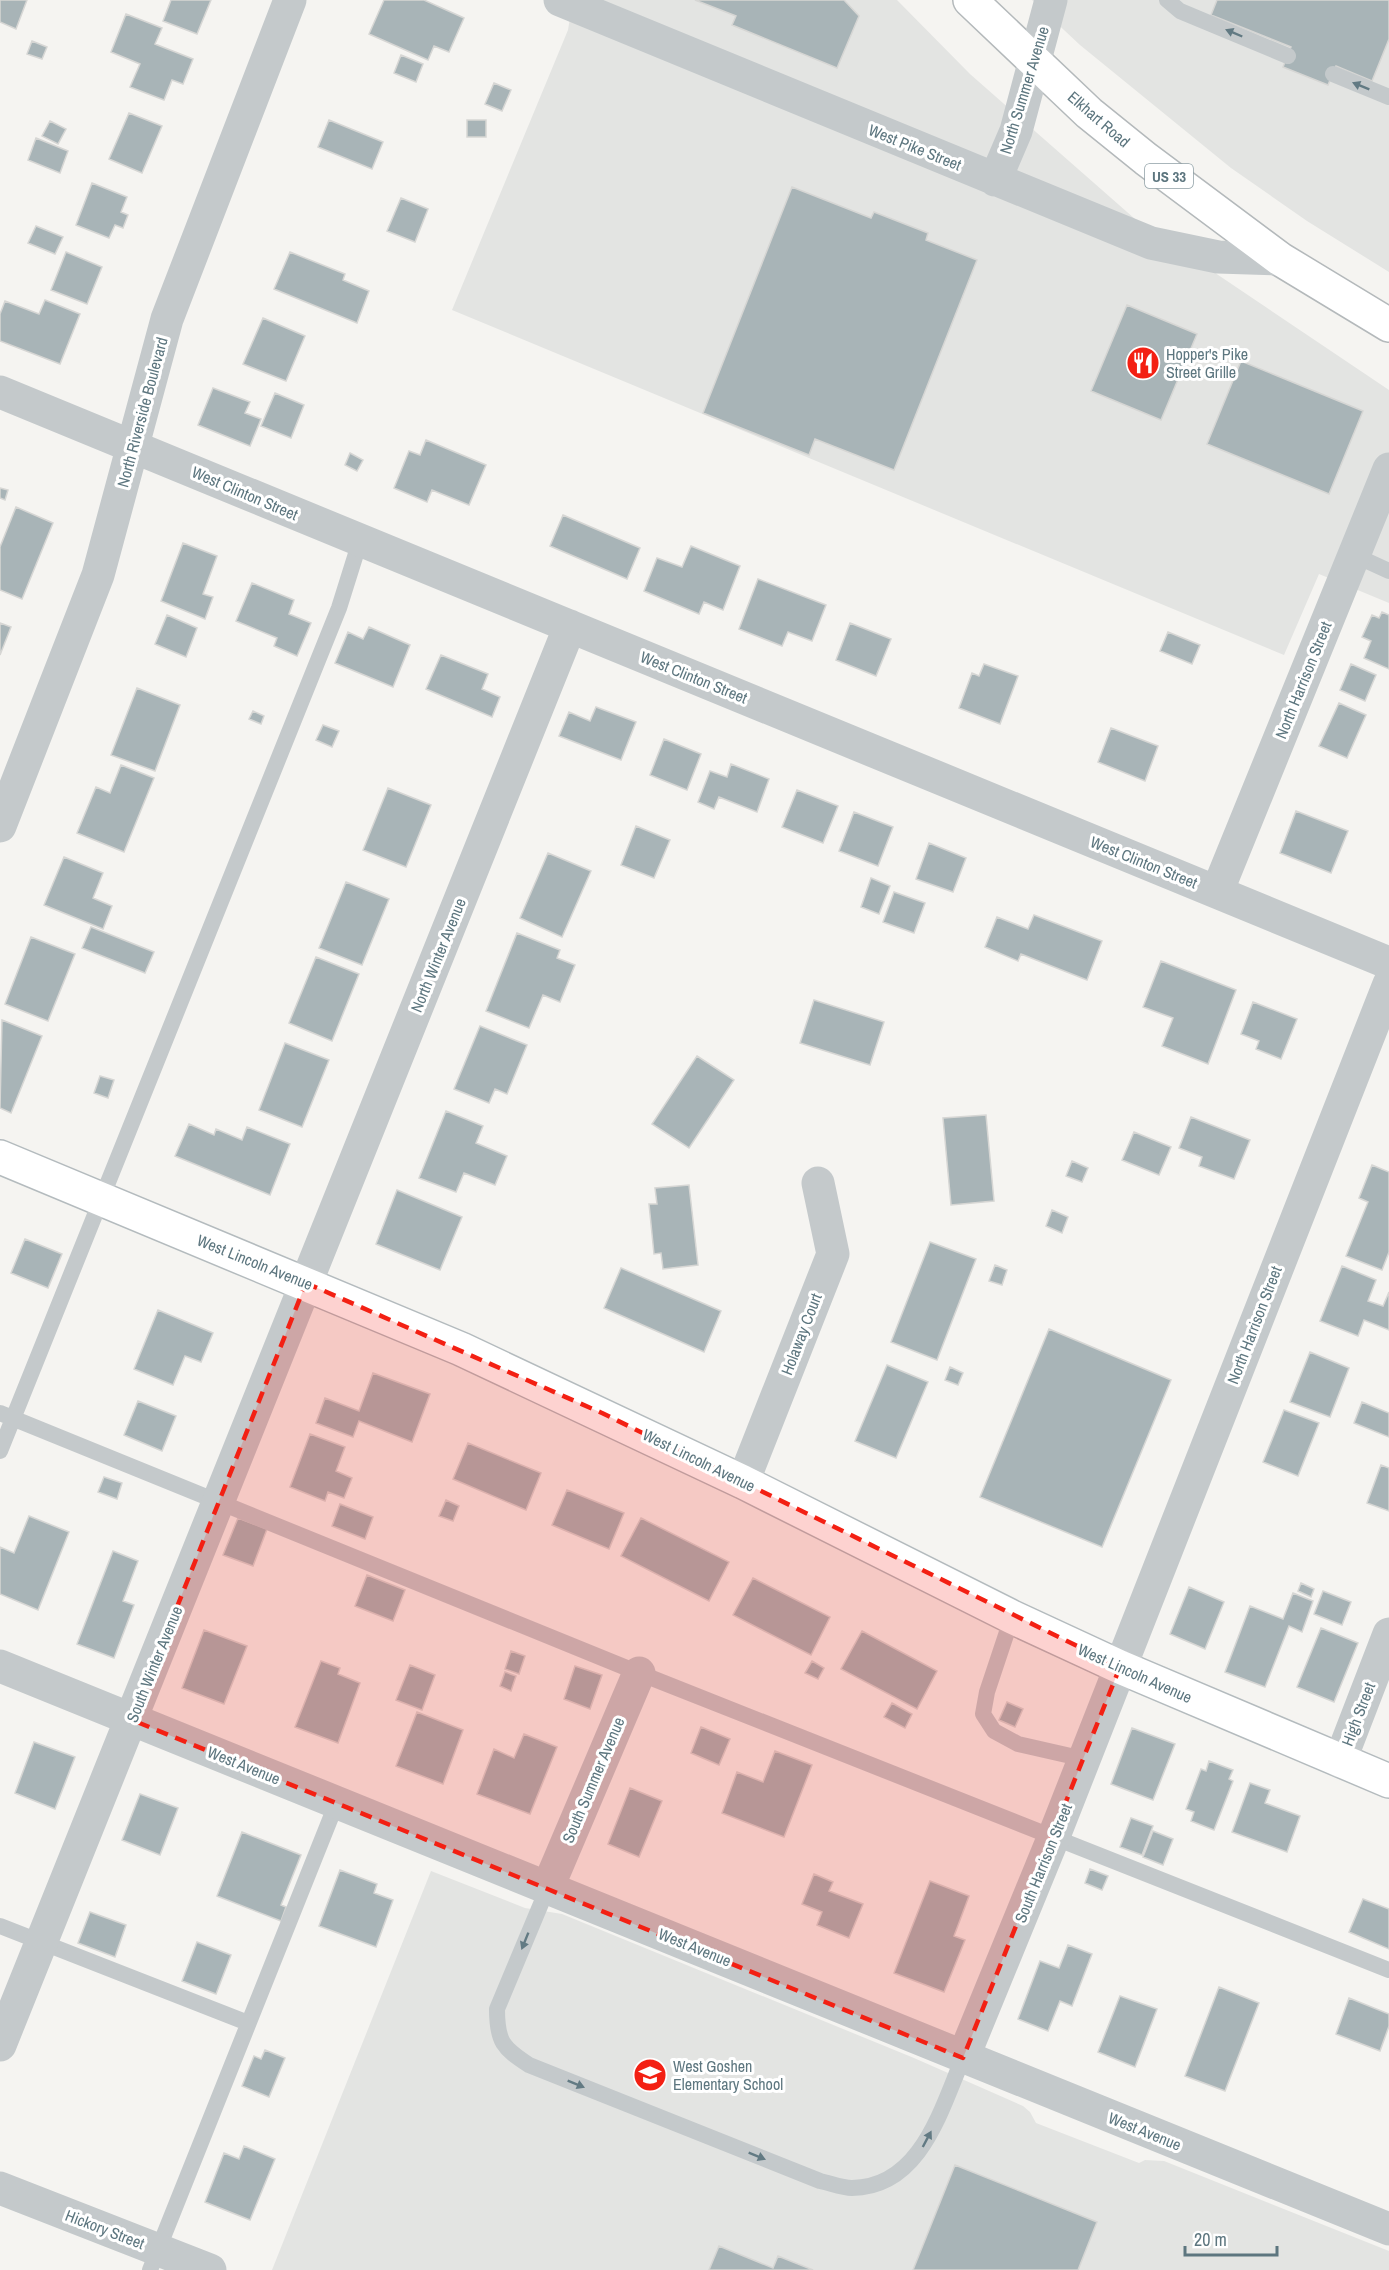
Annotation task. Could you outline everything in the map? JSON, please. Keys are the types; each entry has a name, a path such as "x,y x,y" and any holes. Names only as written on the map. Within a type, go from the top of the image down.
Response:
{"main road":[{"name":"Elkhart Road","path":"970,0 1035,59 1089,113 1280,259 1389,325"},
{"name":"West Lincoln Avenue","path":"0,1157 306,1282 461,1349 743,1482 1012,1617 1120,1667 1389,1781"}],"street":[{"name":"North Riverside Boulevard","path":"0,826 98,575 167,320 290,0"},
{"name":"West Pike Street","path":"560,0 1151,243 1218,257 1280,259"},
{"name":"North Summer Avenue","path":"995,180 1016,131 1051,0"},
{"name":"West Clinton Street","path":"0,392 1389,963"},
{"name":"North Harrison Street","path":"1217,892 1389,469"},
{"name":"North Winter Avenue","path":"306,1282 570,626"},
{"name":"North Harrison Street","path":"1120,1667 1389,984"},
{"name":"Holaway Court","path":"743,1482 832,1254 819,1183"},
{"name":"South Winter Avenue","path":"0,2045 306,1282"},
{"name":"High Street","path":"1340,1761 1389,1634"},
{"name":"West Avenue","path":"0,1666 1389,2229"},
{"name":"South Harrison Street","path":"963,2058 1120,1667"},
{"name":"South Summer Avenue","path":"548,1887 639,1673"},
{"name":"Hickory Street","path":"0,2188 155,2260 210,2270"}],"lane":[{"path":"1167,0 1180,11 1288,56"},
{"path":"1333,74 1389,98"},
{"path":"0,1451 7,1415 99,1199 339,608 360,541"},
{"path":"1354,555 1389,571"},
{"path":"7,1415 639,1673 1389,1970"},
{"path":"1012,1617 987,1692 983,1714 994,1731 1018,1744 1084,1759"},
{"path":"155,2260 337,1802"},
{"path":"548,1887 497,2009 497,2031 506,2050 529,2065 820,2181 852,2188 883,2181 906,2167 926,2144 963,2058"},
{"path":"0,1926 248,2023"}],"highlighted area":[{"path":"306,1283 602,1413 1120,1667 963,2058 132,1720"}],"shaded area":[{"path":"573,0 897,0 970,74 1135,219 1389,390 1389,603 1319,574 1284,655 452,310 568,30"},
{"path":"1032,0 1389,0 1389,272 1307,221 1231,168 1080,45"},
{"name":"West Goshen Elementary School","path":"431,1871 525,1908 562,1914 914,2058 1023,2106 1030,2112 1036,2123 1139,2163 1145,2160 1164,2161 1389,2251 1389,2270 272,2270"}],"building":[{"path":"0,0 27,0 16,29 0,22"},
{"path":"171,0 211,0 197,34 163,21"},
{"path":"384,0 424,0 464,18 449,52 434,46 428,60 369,34"},
{"path":"695,0 844,0 859,16 837,68 732,25 736,16"},
{"path":"1217,0 1389,0 1389,39 1372,81 1336,66 1328,85 1283,67 1291,47 1211,15"},
{"path":"126,14 162,28 155,44 193,59 183,84 172,80 164,100 130,87 140,64 111,52"},
{"path":"32,41 47,47 42,59 27,54"},
{"path":"401,55 423,64 416,82 394,73"},
{"path":"494,83 511,90 502,111 485,104"},
{"path":"129,113 162,126 142,173 109,159"},
{"path":"329,120 383,142 372,169 318,147"},
{"path":"467,120 486,120 486,137 467,137"},
{"path":"50,121 66,129 58,144 42,136"},
{"path":"36,138 68,151 60,173 28,160"},
{"path":"92,183 127,197 121,212 128,215 123,228 115,225 109,238 76,225"},
{"path":"792,187 871,218 874,212 928,233 926,240 977,260 894,470 815,439 809,455 703,413"},
{"path":"401,198 428,209 415,242 387,231"},
{"path":"36,226 63,237 55,254 28,243"},
{"path":"66,252 102,267 87,304 51,290"},
{"path":"290,252 345,274 343,280 369,291 357,323 274,289"},
{"path":"45,300 80,314 60,364 0,341 0,314 5,301 39,314"},
{"path":"1127,305 1197,334 1161,420 1091,391"},
{"path":"263,318 305,336 286,381 243,364"},
{"path":"1241,361 1363,411 1329,494 1207,444"},
{"path":"213,388 250,402 245,413 261,419 250,446 198,425"},
{"path":"275,393 304,405 291,438 261,426"},
{"path":"426,440 486,465 469,505 432,490 427,502 394,488 409,451 420,455"},
{"path":"350,453 363,460 357,471 345,465"},
{"path":"0,488 8,490 5,500 0,498"},
{"path":"16,507 53,523 22,599 0,590 0,547"},
{"path":"563,515 640,548 627,579 550,546"},
{"path":"183,543 217,556 203,594 213,597 205,619 161,601"},
{"path":"691,546 740,566 723,610 704,602 699,614 644,591 657,558 682,567"},
{"path":"758,579 826,605 812,641 788,632 782,646 739,629"},
{"path":"252,583 294,600 289,614 311,623 297,656 274,646 277,638 236,621"},
{"path":"1382,612 1389,615 1389,669 1364,658 1371,641 1362,637 1372,615 1379,618"},
{"path":"167,615 197,628 186,657 155,644"},
{"path":"0,623 11,627 0,655"},
{"path":"850,623 891,639 876,676 836,660"},
{"path":"369,627 410,645 393,687 335,663 348,632 363,639"},
{"path":"1168,632 1200,645 1192,664 1160,651"},
{"path":"441,655 488,674 482,689 500,697 492,717 426,689"},
{"path":"984,664 1018,676 1000,724 959,708 972,673 979,676"},
{"path":"1351,664 1376,675 1365,701 1340,690"},
{"path":"137,688 180,705 155,771 111,755"},
{"path":"1339,703 1366,715 1347,758 1319,746"},
{"path":"596,707 636,722 621,760 559,736 569,712 590,721"},
{"path":"253,711 264,716 261,724 249,719"},
{"path":"323,725 339,731 332,747 316,740"},
{"path":"1111,728 1158,746 1145,781 1098,762"},
{"path":"664,739 701,754 687,790 650,775"},
{"path":"731,764 769,779 757,812 719,797 714,809 698,802 710,771 727,777"},
{"path":"121,765 154,778 124,852 77,833 96,787 110,793"},
{"path":"388,788 431,805 406,867 363,850"},
{"path":"797,790 838,806 823,843 782,827"},
{"path":"1296,811 1348,831 1331,873 1280,853"},
{"path":"854,812 893,827 878,866 839,851"},
{"path":"636,826 670,840 654,878 621,865"},
{"path":"929,843 966,858 953,892 916,879"},
{"path":"548,853 591,871 562,937 520,918"},
{"path":"64,857 103,873 93,898 112,906 103,929 44,905"},
{"path":"871,878 890,886 879,914 861,907"},
{"path":"346,882 389,899 362,965 319,948"},
{"path":"894,892 925,903 914,933 883,922"},
{"path":"1034,915 1102,941 1087,980 1021,954 1018,961 985,947 997,917 1028,929"},
{"path":"91,927 154,952 145,973 82,948"},
{"path":"517,933 560,950 557,958 575,965 560,1002 543,995 529,1028 486,1011"},
{"path":"31,937 75,954 48,1021 5,1004"},
{"path":"316,957 359,974 332,1041 289,1023"},
{"path":"1161,961 1236,990 1208,1064 1162,1046 1173,1018 1143,1007"},
{"path":"814,1000 884,1022 870,1065 800,1043"},
{"path":"1253,1002 1297,1019 1281,1059 1256,1049 1259,1041 1241,1034"},
{"path":"2,1020 42,1036 11,1113 0,1108"},
{"path":"480,1026 527,1045 507,1094 495,1089 489,1103 454,1089"},
{"path":"285,1043 329,1060 302,1127 259,1110"},
{"path":"697,1056 734,1080 689,1148 652,1124"},
{"path":"100,1076 114,1080 108,1098 94,1093"},
{"path":"446,1111 483,1126 476,1143 507,1156 495,1185 464,1173 456,1192 419,1178"},
{"path":"986,1115 994,1201 951,1205 943,1118"},
{"path":"1191,1117 1250,1140 1234,1179 1199,1166 1202,1157 1179,1148"},
{"path":"189,1124 214,1135 216,1129 242,1140 247,1127 290,1144 270,1195 175,1156"},
{"path":"1134,1132 1171,1147 1159,1175 1122,1160"},
{"path":"1072,1161 1088,1168 1082,1182 1066,1176"},
{"path":"1372,1165 1389,1172 1389,1252 1382,1270 1346,1256 1368,1202 1359,1198"},
{"path":"689,1185 698,1265 663,1269 661,1253 654,1254 649,1204 657,1204 655,1188"},
{"path":"397,1190 462,1217 440,1270 376,1244"},
{"path":"1052,1210 1068,1217 1062,1233 1046,1226"},
{"path":"25,1239 62,1254 48,1288 11,1273"},
{"path":"930,1242 976,1259 937,1360 891,1342"},
{"path":"995,1265 1007,1270 1002,1285 989,1281"},
{"path":"1342,1266 1376,1280 1368,1301 1383,1306 1389,1292 1389,1330 1364,1320 1358,1336 1320,1321"},
{"path":"621,1268 721,1311 704,1352 604,1308"},
{"path":"158,1310 213,1333 201,1362 185,1356 173,1385 134,1369"},
{"path":"1049,1329 1171,1380 1102,1547 980,1497"},
{"path":"1310,1352 1349,1368 1330,1417 1290,1402"},
{"path":"887,1365 928,1382 896,1458 855,1441"},
{"path":"950,1367 963,1373 958,1385 945,1380"},
{"path":"373,1373 430,1394 412,1442 359,1421 353,1437 316,1423 325,1398 359,1411"},
{"path":"138,1401 176,1416 162,1451 124,1435"},
{"path":"1362,1402 1389,1413 1389,1437 1354,1423"},
{"path":"1284,1410 1319,1423 1298,1476 1263,1462"},
{"path":"310,1434 345,1447 336,1471 352,1478 344,1498 328,1492 325,1501 290,1487"},
{"path":"468,1443 541,1473 526,1510 453,1479"},
{"path":"1381,1465 1389,1468 1389,1511 1367,1503"},
{"path":"104,1477 122,1483 117,1499 98,1492"},
{"path":"567,1490 624,1513 609,1549 552,1525"},
{"path":"446,1500 459,1506 453,1521 439,1516"},
{"path":"340,1504 373,1517 365,1539 332,1526"},
{"path":"29,1516 69,1532 38,1610 0,1594 0,1547 14,1553"},
{"path":"238,1518 267,1529 253,1566 223,1555"},
{"path":"641,1518 729,1562 709,1601 621,1556"},
{"path":"113,1551 138,1561 123,1601 134,1605 114,1658 77,1644"},
{"path":"367,1575 405,1590 393,1621 355,1606"},
{"path":"753,1578 830,1617 811,1655 733,1615"},
{"path":"1301,1583 1314,1589 1311,1597 1298,1591"},
{"path":"1189,1587 1224,1602 1205,1649 1170,1634"},
{"path":"1323,1591 1351,1602 1342,1625 1314,1614"},
{"path":"1293,1593 1313,1601 1302,1632 1289,1626 1265,1687 1225,1672 1250,1606 1283,1619"},
{"path":"1321,1628 1358,1643 1334,1702 1297,1687"},
{"path":"204,1630 247,1646 224,1704 182,1688"},
{"path":"862,1631 937,1671 917,1709 841,1669"},
{"path":"511,1651 525,1656 519,1674 505,1669"},
{"path":"321,1661 340,1668 338,1674 360,1683 338,1743 295,1727"},
{"path":"812,1661 824,1668 818,1679 805,1673"},
{"path":"410,1665 435,1675 422,1710 396,1700"},
{"path":"575,1666 602,1675 590,1709 564,1699"},
{"path":"505,1672 516,1676 511,1691 500,1686"},
{"path":"1007,1702 1023,1709 1015,1727 999,1720"},
{"path":"892,1703 912,1714 905,1728 884,1717"},
{"path":"417,1712 463,1730 443,1784 396,1766"},
{"path":"701,1727 730,1739 719,1765 691,1753"},
{"path":"1132,1728 1175,1744 1153,1800 1111,1784"},
{"path":"524,1734 557,1747 530,1814 477,1794 494,1749 514,1758"},
{"path":"34,1742 75,1757 55,1809 15,1793"},
{"path":"775,1751 812,1765 784,1837 722,1813 737,1772 763,1782"},
{"path":"1209,1761 1233,1770 1229,1779 1233,1781 1214,1830 1191,1821 1194,1812 1186,1809 1201,1769 1206,1771"},
{"path":"1250,1783 1270,1790 1265,1803 1300,1816 1287,1852 1232,1832"},
{"path":"630,1788 662,1801 639,1857 608,1844"},
{"path":"140,1794 178,1808 160,1855 122,1840"},
{"path":"1131,1818 1153,1826 1142,1855 1120,1847"},
{"path":"1153,1831 1173,1839 1163,1865 1143,1857"},
{"path":"242,1832 301,1855 281,1905 286,1907 281,1921 217,1896"},
{"path":"1090,1869 1108,1876 1102,1890 1085,1883"},
{"path":"340,1870 377,1884 374,1893 393,1900 376,1947 319,1926"},
{"path":"814,1874 833,1882 829,1891 863,1904 849,1938 817,1925 822,1912 802,1904"},
{"path":"930,1881 969,1896 954,1936 965,1940 944,1992 894,1973"},
{"path":"1363,1899 1389,1909 1389,1949 1349,1932"},
{"path":"90,1912 126,1925 115,1957 78,1943"},
{"path":"197,1942 231,1955 216,1994 182,1981"},
{"path":"1068,1945 1092,1954 1072,2006 1060,2001 1048,2031 1018,2019 1040,1961 1059,1968"},
{"path":"1219,1987 1259,2003 1225,2091 1185,2076"},
{"path":"1120,1996 1157,2009 1135,2067 1098,2052"},
{"path":"1349,1998 1389,2014 1389,2026 1380,2051 1336,2034"},
{"path":"265,2050 285,2058 269,2097 242,2086 254,2056 261,2059"},
{"path":"244,2146 275,2159 250,2220 205,2202 224,2153 239,2159"},
{"path":"955,2165 1097,2222 1078,2270 913,2270"},
{"path":"719,2246 773,2268 778,2256 813,2270 709,2270"}],"place":[{"name":"Hopper's Pike Street Grille","path":"1143,363"},
{"name":"West Goshen Elementary School","path":"650,2075"}]}
